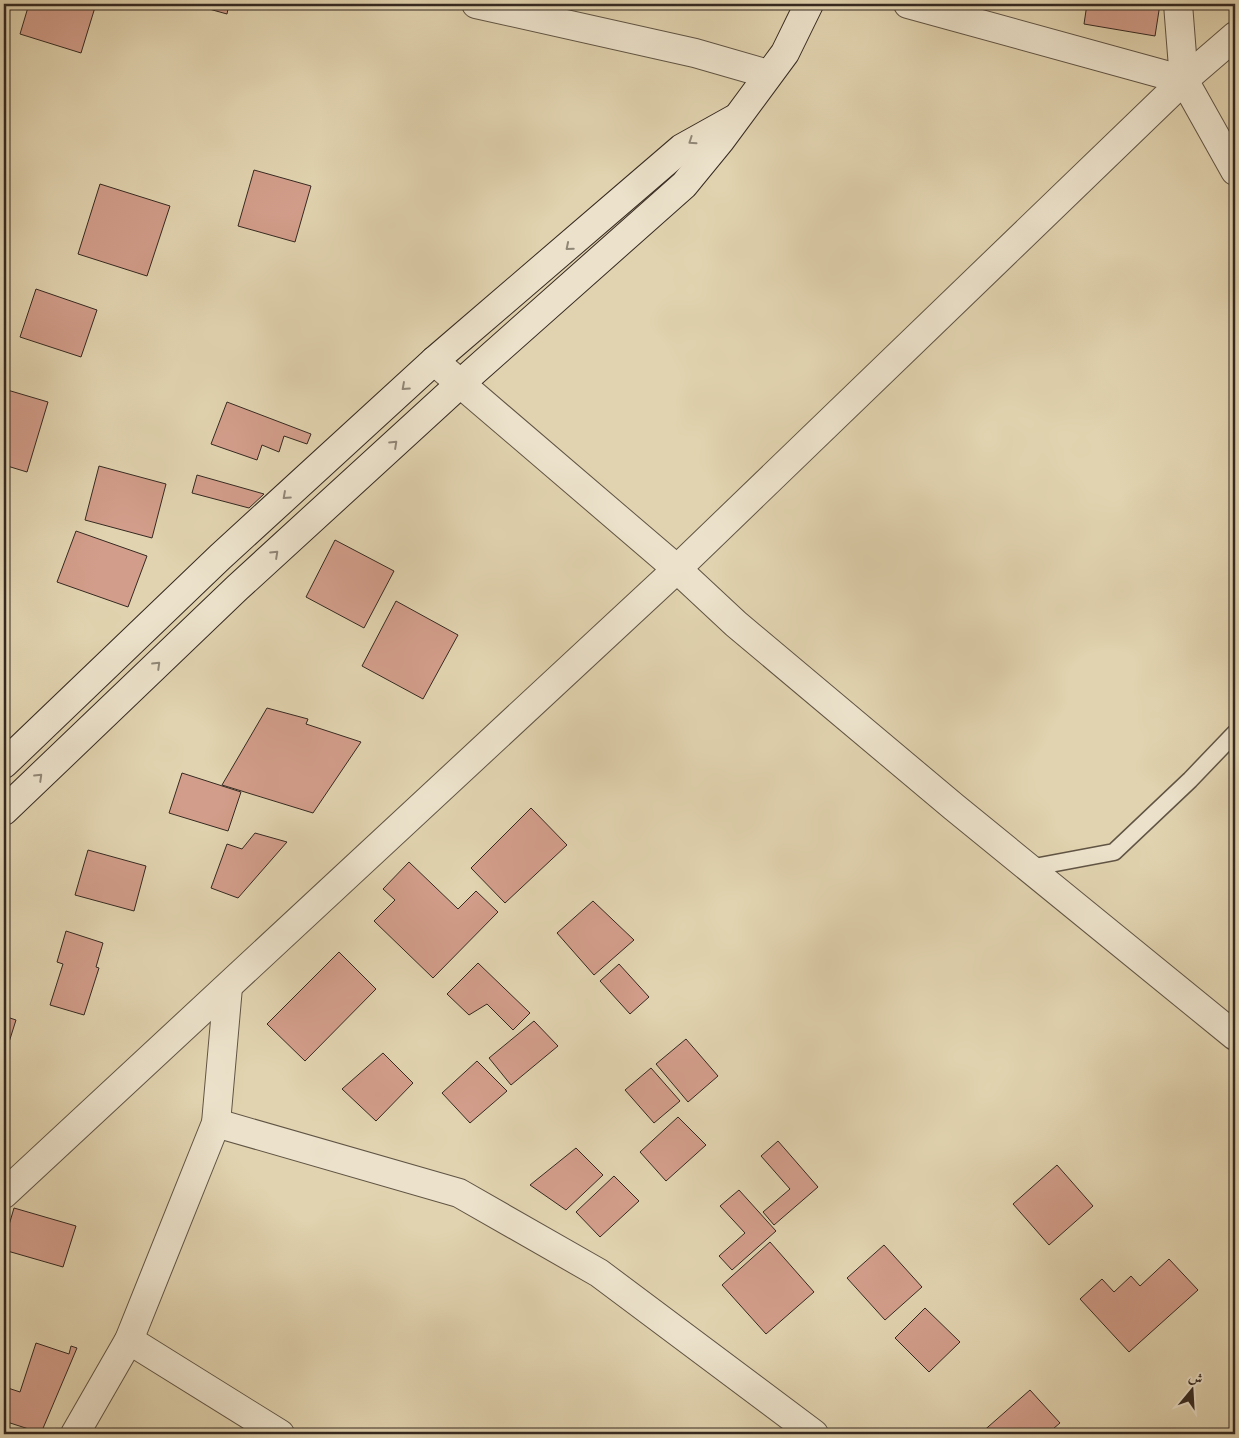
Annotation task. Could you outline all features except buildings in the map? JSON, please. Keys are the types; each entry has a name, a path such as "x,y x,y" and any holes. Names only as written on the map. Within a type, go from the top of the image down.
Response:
{"street":[{"path":"476,4 695,53 768,74"},
{"path":"4,811 237,588 461,383 684,185 714,149 735,118 785,53 809,4"},
{"path":"908,4 1184,80"},
{"path":"1178,4 1184,80 1235,171"},
{"path":"4,1194 677,569 1184,80 1235,36"},
{"path":"4,764 220,557 434,361 611,211 676,152 698,137 735,118"},
{"path":"434,361 677,569 736,624 1029,868 1235,1036"},
{"path":"75,1434 129,1340 216,1123 228,987"},
{"path":"216,1123 459,1193 598,1273 814,1434"},
{"path":"129,1340 280,1434"}],"lane":[{"path":"1029,868 1114,852 1190,780 1235,733"}]}
